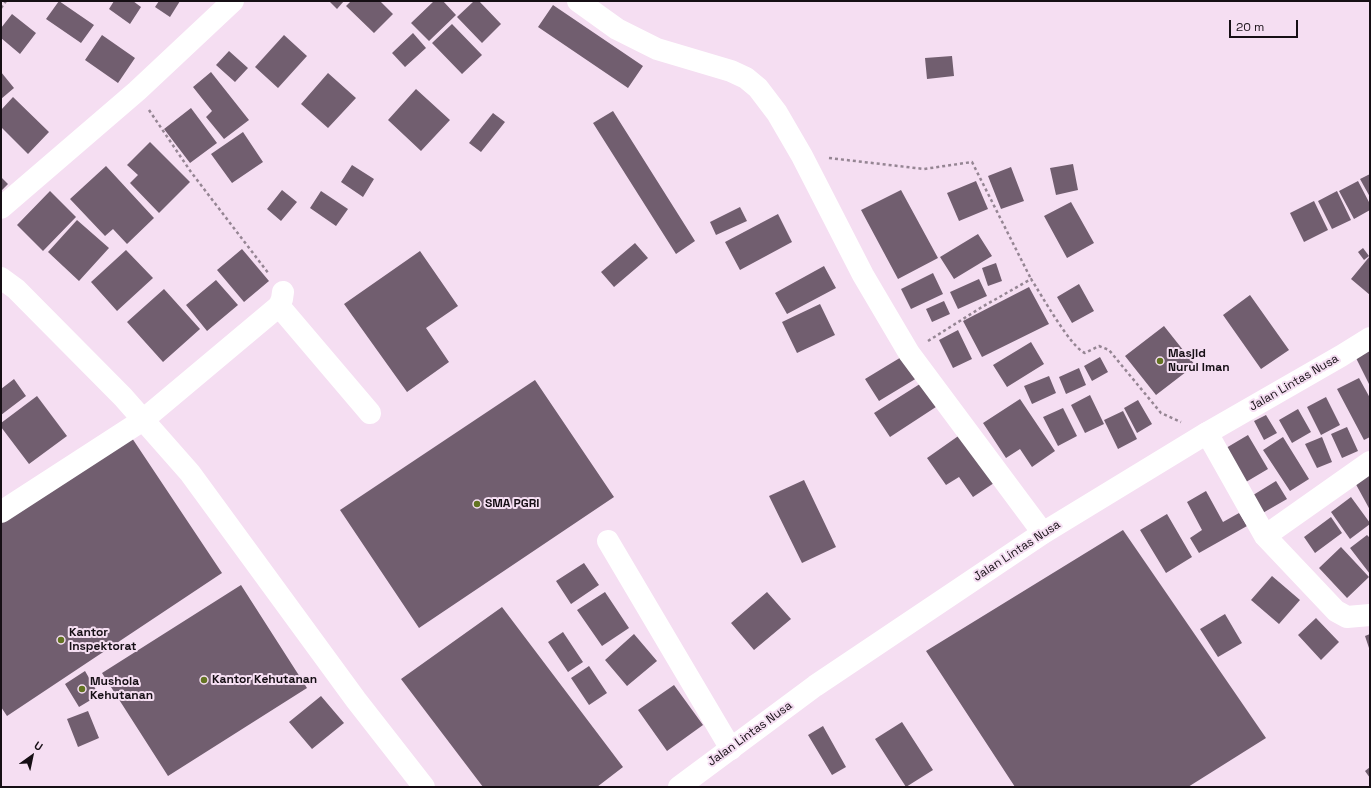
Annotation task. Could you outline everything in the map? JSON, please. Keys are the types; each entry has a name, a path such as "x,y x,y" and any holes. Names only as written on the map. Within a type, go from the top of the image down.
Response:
{"main road":[{"path":"1,208 137,91 233,1"},
{"path":"578,1 617,29 657,50 731,71 746,78 758,88 777,113 802,156 863,275 909,353 1043,533"},
{"path":"1,278 16,289 123,397 190,473 352,694 424,787"},
{"path":"1,512 143,420 281,299 370,413"},
{"name":"Jalan Lintas Nusa","path":"679,787 815,686 1043,533 1207,433 1370,338"},
{"path":"1207,433 1265,536 1336,611 1347,617 1370,615"},
{"path":"1265,536 1370,462"},
{"path":"608,541 731,749"}],"path":[{"path":"1,8 6,1"},
{"path":"137,91 191,172 281,299"},
{"path":"802,156 924,169 972,162 1031,279 1064,331 1079,350 1085,352 1099,346 1109,350 1157,409"},
{"path":"909,353 982,307 1031,279"}],"building":[{"path":"59,1 94,25 81,43 46,19"},
{"path":"114,1 133,1 141,7 130,24 109,9"},
{"path":"159,1 180,1 170,17 155,7"},
{"path":"329,1 344,1 337,9"},
{"path":"351,1 380,1 393,14 374,33 346,6"},
{"path":"434,1 443,1 456,15 429,41 411,23"},
{"path":"474,1 479,1 501,24 482,43 457,17"},
{"path":"553,5 643,66 628,88 538,27"},
{"path":"12,14 36,33 20,54 1,38 1,28"},
{"path":"452,24 482,55 462,74 432,43"},
{"path":"413,33 426,48 405,67 392,53"},
{"path":"102,35 135,58 118,83 85,60"},
{"path":"284,35 307,56 278,88 255,67"},
{"path":"229,51 248,68 235,82 216,65"},
{"path":"952,56 954,76 927,79 925,58"},
{"path":"1,72 14,88 1,99"},
{"path":"211,72 249,120 224,139 206,117 212,111 193,87"},
{"path":"328,73 356,98 328,128 301,104"},
{"path":"416,89 450,120 421,151 388,120"},
{"path":"13,97 49,132 28,154 1,127 1,110"},
{"path":"191,108 217,143 190,163 164,129"},
{"path":"613,111 695,241 676,254 593,123"},
{"path":"493,113 505,122 481,152 469,143"},
{"path":"243,132 263,162 232,183 211,154"},
{"path":"150,142 190,182 159,213 130,183 138,175 127,165"},
{"path":"1073,164 1078,190 1056,195 1050,168"},
{"path":"352,165 374,179 363,197 341,182"},
{"path":"106,166 154,218 127,244 113,229 105,236 70,199"},
{"path":"1011,167 1024,201 1001,209 988,176"},
{"path":"1370,174 1370,197 1360,179"},
{"path":"1,177 8,184 1,191"},
{"path":"976,181 988,209 959,221 947,193"},
{"path":"1358,181 1370,204 1370,210 1354,219 1339,191"},
{"path":"282,190 297,202 281,221 267,209"},
{"path":"901,190 938,258 898,279 861,210"},
{"path":"50,191 76,217 43,251 17,225"},
{"path":"321,191 348,209 336,226 310,208"},
{"path":"1337,191 1351,220 1332,229 1318,201"},
{"path":"1314,201 1328,230 1304,242 1290,213"},
{"path":"1071,202 1094,243 1067,258 1044,216"},
{"path":"740,207 747,221 716,235 710,222"},
{"path":"778,214 792,242 740,270 725,242"},
{"path":"77,220 109,248 79,281 48,252"},
{"path":"978,234 992,256 954,279 940,257"},
{"path":"635,243 648,258 614,287 601,272"},
{"path":"1363,248 1369,256 1364,260 1358,252"},
{"path":"242,249 269,281 244,302 217,270"},
{"path":"126,250 153,278 117,311 91,282"},
{"path":"420,251 458,306 426,328 449,362 407,392 344,304"},
{"path":"1370,256 1370,295 1351,279"},
{"path":"996,263 1002,281 988,286 982,268"},
{"path":"824,266 836,288 787,314 775,293"},
{"path":"933,273 943,294 911,309 901,289"},
{"path":"979,279 987,296 958,309 950,292"},
{"path":"216,280 238,305 207,331 186,305"},
{"path":"1079,284 1094,311 1072,323 1057,297"},
{"path":"1029,287 1049,324 982,357 963,321"},
{"path":"164,289 200,329 163,362 127,322"},
{"path":"1250,295 1289,350 1261,369 1223,315"},
{"path":"944,301 950,314 932,322 926,309"},
{"path":"820,304 835,335 797,353 782,322"},
{"name":"Masjid Nurul Iman","path":"1164,326 1195,365 1156,395 1125,356"},
{"path":"958,330 972,359 953,368 939,340"},
{"path":"1031,342 1044,364 1007,387 993,365"},
{"path":"1370,349 1370,386 1355,356"},
{"path":"903,356 917,378 879,401 865,379"},
{"path":"1100,357 1108,372 1092,381 1084,366"},
{"path":"1079,368 1086,385 1066,394 1059,377"},
{"path":"1049,376 1056,393 1032,404 1024,386"},
{"path":"1359,378 1370,398 1370,437 1364,440 1337,389"},
{"path":"14,379 26,396 1,415 1,389"},
{"name":"SMA PGRI","path":"535,380 614,497 419,628 340,510"},
{"path":"923,382 939,405 890,437 874,413"},
{"path":"1090,395 1104,424 1085,433 1071,405"},
{"path":"37,396 67,436 29,464 1,427 1,423"},
{"path":"1326,397 1340,425 1321,435 1307,407"},
{"path":"1020,399 1055,451 1032,467 1020,449 1006,458 983,423"},
{"path":"1138,400 1152,424 1137,433 1124,408"},
{"path":"1063,408 1077,436 1058,446 1043,417"},
{"path":"1298,409 1311,432 1292,443 1279,420"},
{"path":"1123,411 1137,439 1118,449 1104,420"},
{"path":"1266,415 1277,433 1264,440 1254,421"},
{"path":"1347,427 1358,451 1342,458 1331,434"},
{"path":"964,432 997,481 973,497 959,477 946,485 927,458"},
{"name":"Kantor Inspektorat","path":"130,435 222,573 7,716 1,707 1,521"},
{"path":"1248,435 1268,469 1246,482 1226,448"},
{"path":"1283,437 1309,479 1290,491 1263,450"},
{"path":"1322,437 1332,462 1317,468 1305,444"},
{"path":"1370,470 1370,510 1353,479"},
{"path":"804,480 836,547 802,563 769,496"},
{"path":"1276,481 1287,499 1261,514 1250,497"},
{"path":"1206,491 1223,522 1239,513 1247,526 1199,553 1190,538 1202,530 1187,502"},
{"path":"1351,497 1370,524 1350,539 1331,512"},
{"path":"1167,514 1192,557 1166,573 1140,530"},
{"path":"1331,517 1342,533 1315,553 1304,537"},
{"path":"1123,530 1266,738 1188,787 1015,787 926,651"},
{"path":"1367,535 1370,538 1370,574 1350,548"},
{"path":"1341,547 1369,577 1347,598 1319,568"},
{"path":"584,563 599,585 571,604 556,581"},
{"path":"1272,576 1300,600 1279,624 1251,600"},
{"name":"Kantor Kehutanan","path":"241,585 307,688 168,776 102,673"},
{"path":"605,592 629,628 602,646 577,610"},
{"path":"767,592 791,619 754,650 731,623"},
{"path":"502,607 623,767 597,787 483,787 401,679"},
{"path":"1225,614 1242,643 1218,657 1200,629"},
{"path":"1316,618 1339,642 1321,660 1298,635"},
{"path":"563,632 583,662 568,672 548,642"},
{"path":"634,634 657,661 627,686 605,660"},
{"path":"1370,634 1370,651 1365,636"},
{"path":"589,666 607,693 589,705 571,678"},
{"name":"Mushola Kehutanan","path":"85,671 99,695 79,707 65,684"},
{"path":"674,685 703,725 667,751 638,710"},
{"path":"321,696 344,723 312,749 289,722"},
{"path":"88,711 99,738 78,747 67,719"},
{"path":"902,722 933,770 906,787 875,739"},
{"path":"823,726 846,767 832,775 808,735"},
{"path":"1370,767 1370,778 1365,771"}],"place":[{"name":"Masjid Nurul Iman","path":"1160,361"},
{"name":"SMA PGRI","path":"477,504"},
{"name":"Kantor Inspektorat","path":"61,640"},
{"name":"Kantor Kehutanan","path":"204,680"},
{"name":"Mushola Kehutanan","path":"82,689"}]}
